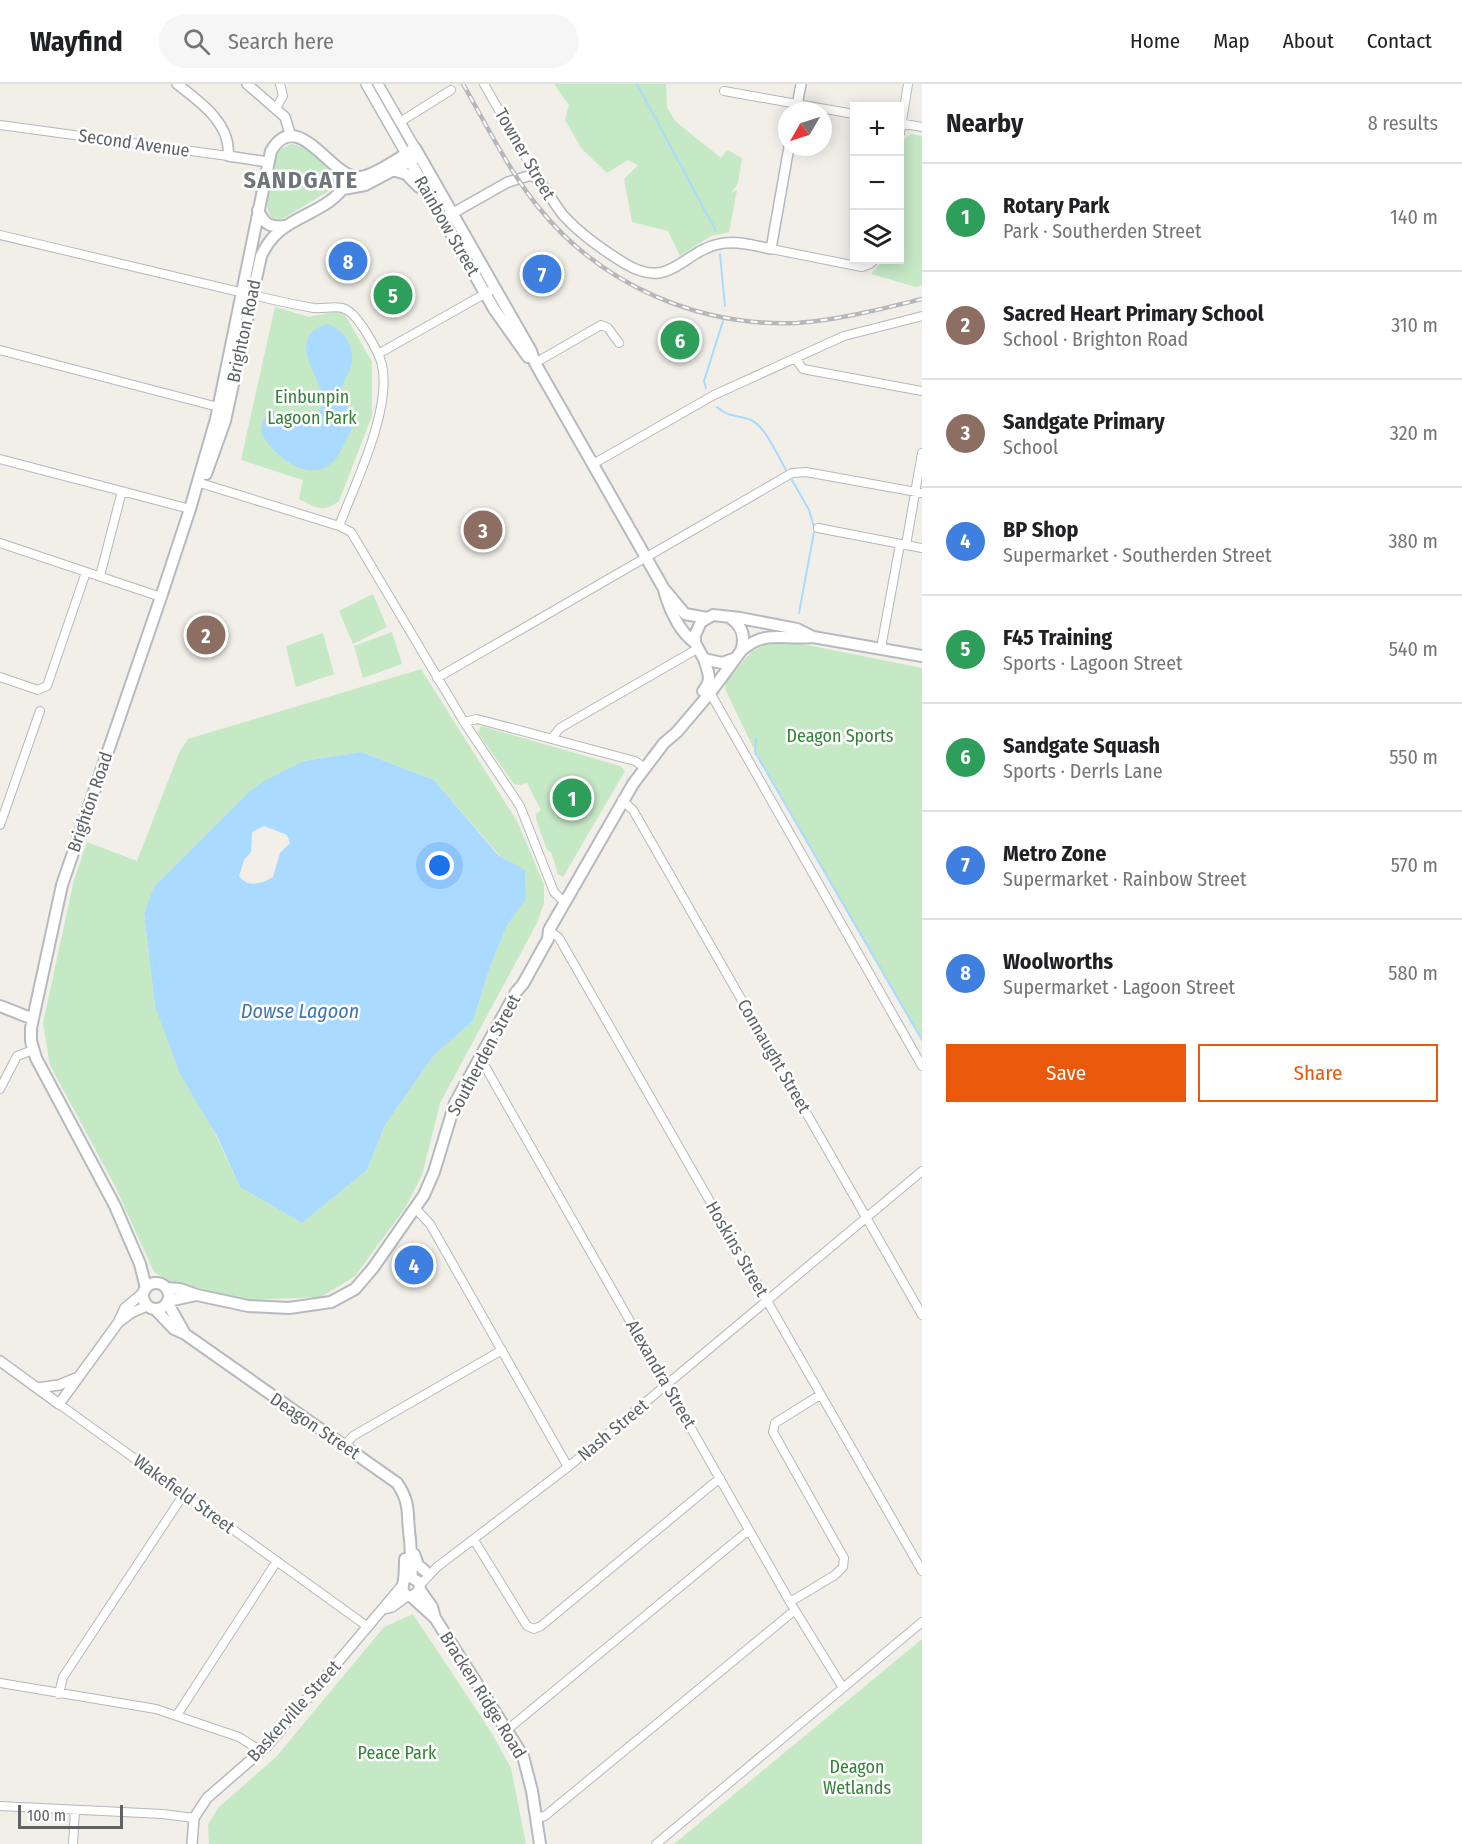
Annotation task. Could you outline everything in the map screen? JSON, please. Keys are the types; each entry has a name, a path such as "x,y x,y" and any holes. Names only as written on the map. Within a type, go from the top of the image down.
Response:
{"main road":[{"path":"291,137 307,141 342,172 355,177 362,177 412,155"},
{"name":"Brighton Road","path":"33,1050 31,1041 33,1019 62,885 162,597 223,408 247,294 258,210 271,151 276,144 291,137"},
{"path":"343,189 365,185 393,170 412,155"},
{"name":"Rainbow Street","path":"412,155 431,197 447,216"},
{"name":"Rainbow Street","path":"412,155 490,291 531,351 535,363 664,589 681,611 690,616 707,618"},
{"path":"393,170 406,174 431,197"},
{"path":"258,210 263,221 268,225 285,226 335,197 345,184 342,172"},
{"name":"Brighton Road","path":"247,294 269,241 285,226"},
{"name":"Rainbow Street","path":"664,589 668,604 687,638 699,650"},
{"path":"708,690 710,678 699,650 697,628 713,615 796,629 813,636 922,656"},
{"path":"729,616 742,630 743,644 739,654"},
{"path":"699,650 722,663 761,638 796,639 813,636"},
{"name":"Southerden Street","path":"162,1285 248,1306 297,1308 331,1302 346,1295 361,1282 416,1209 430,1183 455,1103 548,939 549,930 622,800 664,743 672,727 739,654"},
{"path":"0,1006 33,1019"},
{"path":"33,1050 115,1206 140,1264 144,1300 151,1307 162,1307 168,1302 169,1294 140,1264"},
{"path":"144,1290 162,1285"},
{"name":"Southerden Street","path":"168,1302 196,1295"},
{"name":"Deagon Street","path":"168,1302 185,1334"},
{"name":"Deagon Street","path":"151,1307 174,1329 185,1334 389,1476 403,1492 409,1510 412,1551 411,1586"},
{"name":"Deagon Street","path":"410,1539 406,1547 411,1586"},
{"path":"412,1551 418,1565 425,1571"},
{"name":"Bracken Ridge Road","path":"411,1586 432,1607 435,1618 507,1730 527,1766 540,1844"}],"street":[{"path":"177,84 210,111 215,118 228,143 228,156"},
{"path":"247,84 276,108 288,122 291,137"},
{"path":"276,108 283,96 280,84"},
{"name":"Rainbow Street","path":"366,84 412,155"},
{"name":"Rainbow Street","path":"378,84 400,122 412,155"},
{"name":"Towner Street","path":"484,84 529,163 534,176 550,199 571,224 624,263 649,275 661,274 711,246 735,242 771,249"},
{"path":"798,102 801,84"},
{"path":"904,106 909,84"},
{"path":"400,122 451,90"},
{"path":"724,91 778,103"},
{"path":"832,111 850,113"},
{"path":"904,124 922,127"},
{"name":"Second Avenue","path":"0,125 268,162"},
{"path":"787,156 771,249 862,267 868,264"},
{"path":"447,216 508,182 534,176"},
{"path":"0,235 247,294 315,308 344,308 356,319 378,354 383,373 379,418 339,526"},
{"path":"378,354 490,291"},
{"path":"593,464 714,395 795,358 844,336 922,316"},
{"path":"535,363 601,325 608,328 619,343"},
{"path":"0,350 223,408"},
{"path":"795,358 803,369 922,391"},
{"path":"881,648 903,544 919,493 922,453"},
{"path":"0,459 190,509"},
{"path":"437,678 792,473 806,472 919,493"},
{"path":"200,482 339,526 356,537 437,678 520,806 554,892 565,903"},
{"path":"100,576 122,491"},
{"path":"818,528 922,548"},
{"path":"0,543 162,597"},
{"path":"0,677 38,690 47,686 86,572"},
{"path":"552,738 560,728 699,650"},
{"path":"708,690 922,1066"},
{"path":"0,825 40,711"},
{"path":"464,722 477,719 552,738 635,761 645,768"},
{"name":"Connaught Street","path":"622,800 633,810 922,1315"},
{"name":"Hoskins Street","path":"549,930 559,938 922,1571"},
{"path":"0,1089 17,1056 33,1050"},
{"name":"Alexandra Street","path":"478,1061 486,1068 668,1384 790,1602 843,1688"},
{"name":"Nash Street","path":"411,1586 568,1467 922,1172"},
{"path":"416,1209 430,1224 568,1467"},
{"path":"59,1404 118,1323 125,1308 144,1290"},
{"path":"118,1323 131,1313 151,1307"},
{"path":"344,1446 352,1436 502,1350"},
{"name":"Wakefield Street","path":"0,1361 368,1627"},
{"path":"37,1388 59,1385 78,1377"},
{"path":"790,1602 835,1575 843,1567 844,1558 774,1432 775,1423 820,1395"},
{"path":"474,1540 527,1626 534,1629 541,1626 720,1478"},
{"path":"58,1694 63,1677 184,1494"},
{"path":"507,1730 749,1530"},
{"path":"177,1715 277,1562"},
{"name":"Nash Street","path":"411,1586 425,1571 437,1568"},
{"name":"Baskerville Street","path":"194,1818 207,1798 261,1751 384,1609 387,1602 411,1586"},
{"path":"536,1818 545,1816 795,1610"},
{"path":"656,1844 922,1623"},
{"path":"0,1683 156,1709 239,1737 261,1751"},
{"path":"0,1806 163,1814 194,1818 192,1844"},
{"path":"74,1844 75,1810"}],"green space":[{"path":"554,84 666,84 667,107 675,121 721,158 727,150 742,158 738,183 731,193 737,190 729,232 711,236 680,256 668,231 632,222 624,179 638,165 628,160 607,173 582,149 565,120 569,105"},
{"path":"911,134 922,136 922,285 916,287 871,274 879,264 904,264 904,139"},
{"path":"291,144 304,148 318,158 329,170 335,182 332,189 282,219 274,219 267,205 270,182 277,154"},
{"name":"Einbunpin Lagoon Park","path":"275,307 309,317 338,311 345,315 372,362 372,416 339,501 328,507 315,507 299,499 303,480 241,460"},
{"path":"373,594 387,627 353,644 339,611"},
{"path":"392,632 402,664 363,678 354,646"},
{"path":"323,633 334,674 296,687 286,646"},
{"name":"Deagon Sports","path":"766,644 802,644 922,668 922,1041 751,743 725,689 726,682 752,651"},
{"path":"421,669 518,823 544,885 544,903 537,923 440,1103 422,1175 405,1208 355,1276 321,1297 248,1300 169,1281 154,1272 115,1186 50,1065 43,1023 74,880 87,842 137,861 179,753 188,739","holes":["361,752 434,780 499,855 525,871 526,899 507,925 490,967 473,1021 434,1055 385,1125 367,1170 302,1223 240,1187 155,1006 144,914 304,761"]},
{"path":"481,726 620,766 625,771 563,877 558,874 551,852 547,850 536,819 536,814 541,810 527,783 514,784 478,733"},
{"name":"Peace Park","path":"413,1614 491,1732 511,1768 526,1844 209,1844 208,1824 219,1807 276,1757 384,1627"},
{"name":"Deagon Wetlands","path":"922,1639 922,1844 674,1844"}],"water":[{"path":"326,324 343,334 352,352 351,366 342,393 351,417 352,428 336,459 326,467 314,470 302,469 279,455 261,433 264,420 269,413 310,417 322,406 324,397 308,359 306,343 316,329"},
{"name":"Dowse Lagoon","path":"361,752 434,780 498,855 525,870 526,899 507,925 490,967 473,1021 434,1055 385,1125 367,1170 302,1223 240,1187 217,1136 180,1074 155,1006 144,914 154,887 249,792 266,780 304,761","holes":["264,826 287,835 290,843 280,853 273,877 255,884 242,880 239,876 244,860 251,852 252,832"]}],"waterway":[{"path":"637,84 716,231"},
{"path":"720,254 725,306"},
{"path":"706,388 704,381 723,321"},
{"path":"717,407 725,413 756,423 771,442 786,470"},
{"path":"792,480 809,510 814,527"},
{"path":"799,613 814,532"},
{"path":"756,739 755,752 922,1040"}],"railway":[{"path":"463,84 508,164 539,208 564,235 592,259 622,279 654,296 689,309 724,318 797,323 844,317 922,299"}],"place":[{"name":"Woolworths","path":"348,261"},
{"name":"Metro Zone","path":"542,274"},
{"name":"F45 Training","path":"393,295"},
{"name":"Sandgate Squash","path":"680,340"},
{"name":"Sandgate Primary","path":"483,530"},
{"name":"Sacred Heart Primary School","path":"206,635"},
{"name":"Rotary Park","path":"572,798"},
{"name":"BP Shop","path":"414,1265"}],"district":[{"name":"SANDGATE","path":"301,180"}]}
